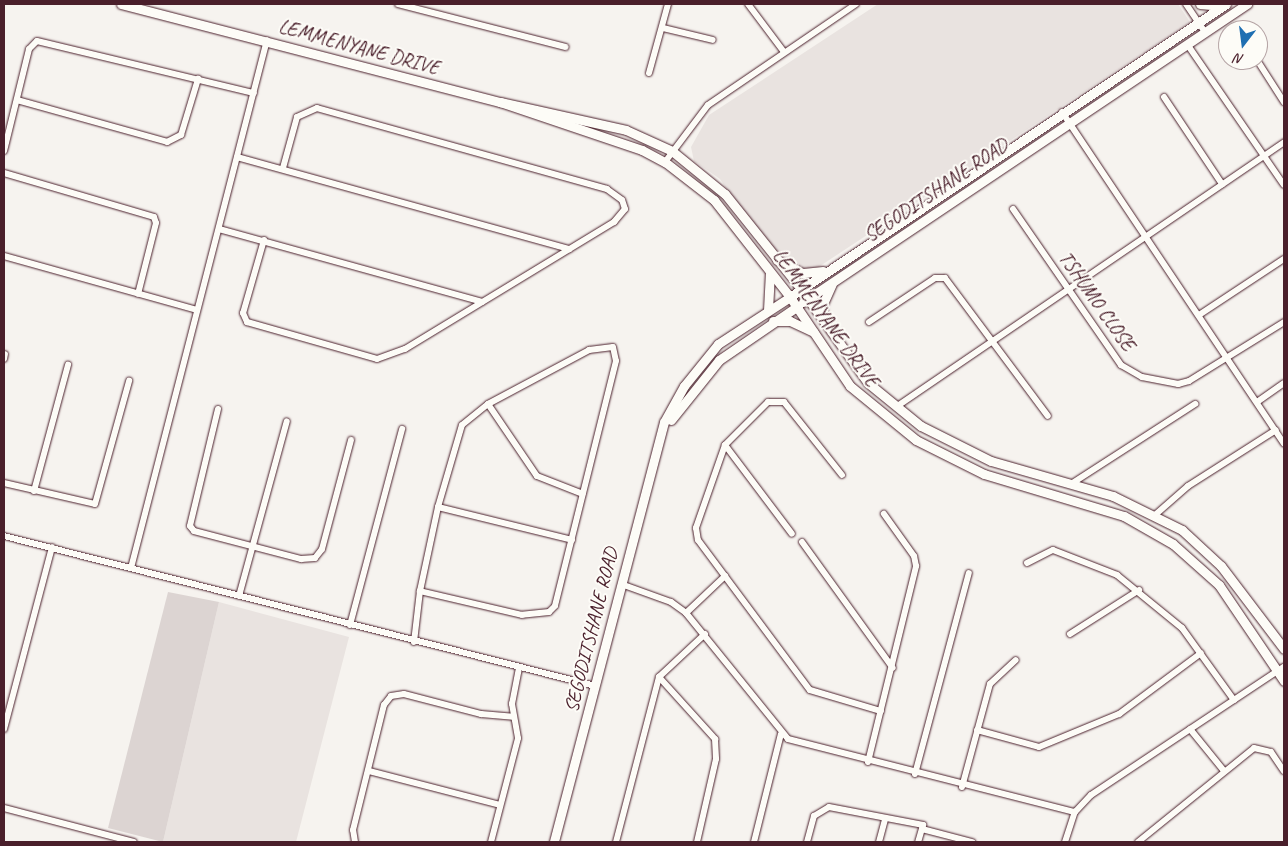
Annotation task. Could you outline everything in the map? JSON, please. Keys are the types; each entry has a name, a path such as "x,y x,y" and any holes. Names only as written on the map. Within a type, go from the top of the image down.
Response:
{"main road":[{"name":"LEMMENYANE DRIVE","path":"121,4 267,40 500,102 626,130 672,151 724,194 801,289 826,327 868,383 896,407 966,451 1071,484 1155,515 1196,541 1221,566 1284,649"},
{"path":"1200,4 1224,5"},
{"name":"SEGODITSHANE ROAD","path":"663,427 704,375 773,321 1247,4"},
{"name":"SEGODITSHANE ROAD","path":"554,842 663,427 684,386 710,352 826,270 1062,111 1224,5"},
{"name":"LEMMENYANE DRIVE","path":"500,102 613,139 666,162 719,206 798,306 850,386 916,440 984,474 1124,516 1173,544 1219,585 1281,669 1284,681"},
{"path":"777,260 803,273 826,270"},
{"path":"768,310 770,272"},
{"path":"826,327 822,306 834,281"},
{"path":"773,321 790,321 816,333"}],"street":[{"path":"398,4 426,7 566,47"},
{"path":"649,73 663,28 668,4"},
{"path":"748,4 784,52"},
{"path":"666,162 672,151 708,105 856,4"},
{"path":"1186,4 1204,32"},
{"path":"663,28 713,40"},
{"path":"4,151 29,49 37,40 254,93"},
{"path":"131,568 267,40"},
{"path":"1187,44 1284,185"},
{"path":"1263,70 1284,102"},
{"path":"17,100 167,142 181,135 198,79"},
{"path":"1164,97 1222,184"},
{"path":"264,240 243,313 246,322 361,357 390,356 622,216 625,209 617,195 317,108 298,117 283,168"},
{"path":"1062,111 1284,443"},
{"path":"896,407 1145,234 1284,142"},
{"path":"236,157 283,168 569,249"},
{"path":"4,173 154,217 138,294"},
{"name":"TSHUMO CLOSE","path":"1013,209 1129,371 1178,384 1228,359 1284,322"},
{"path":"219,229 482,302"},
{"path":"4,256 197,310"},
{"path":"1199,315 1284,259"},
{"path":"869,322 935,278 943,278 1048,416"},
{"path":"414,642 420,591 438,507 457,432 488,404 594,348 613,347 616,361 555,606 549,612 522,615 420,591"},
{"path":"34,491 68,365"},
{"path":"4,483 95,504 130,381"},
{"path":"1257,402 1284,383"},
{"path":"842,475 784,402 768,402 725,445 696,528 698,540 810,690 881,711"},
{"path":"488,404 537,476 583,494"},
{"path":"1071,484 1195,404"},
{"path":"218,409 190,526 194,531 301,559 319,554 351,440"},
{"path":"238,596 287,421"},
{"path":"350,626 402,429"},
{"path":"1155,515 1188,486 1276,430"},
{"path":"725,445 792,534"},
{"path":"438,507 572,540"},
{"path":"868,762 893,668 916,566 914,556 884,514"},
{"path":"4,536 350,626 595,686"},
{"path":"802,542 893,668"},
{"path":"4,729 52,547"},
{"path":"1027,563 1060,550 1117,575 1139,590 1182,628 1234,700"},
{"path":"915,774 969,573"},
{"path":"686,613 725,576"},
{"path":"621,584 671,602 686,613 705,634 781,734 798,744 962,787 1075,812"},
{"path":"1070,634 1139,590"},
{"path":"616,842 659,677 705,634"},
{"path":"977,730 1039,747 1119,714 1201,653"},
{"path":"962,787 990,684 1016,660"},
{"path":"491,842 518,738 512,717 519,668"},
{"path":"1064,842 1075,812 1091,795 1281,669"},
{"path":"659,677 715,739 716,759 697,842"},
{"path":"355,842 353,830 384,705 391,696 404,694 481,714 512,717"},
{"path":"1190,729 1224,771"},
{"path":"754,842 781,734"},
{"path":"1138,842 1224,771 1260,747 1271,752 1284,771"},
{"path":"369,771 500,805"},
{"path":"807,842 820,809 829,806 885,819 923,825 918,842"},
{"path":"4,808 134,842"},
{"path":"879,842 885,819"},
{"path":"922,829 972,842"}],"shaded area":[{"path":"878,4 1178,4 1190,22 811,272 783,260 748,221 720,179 694,161 691,147 709,115"},
{"path":"168,592 219,602 163,842 108,828"},
{"path":"219,602 349,637 296,842 163,842"}]}
